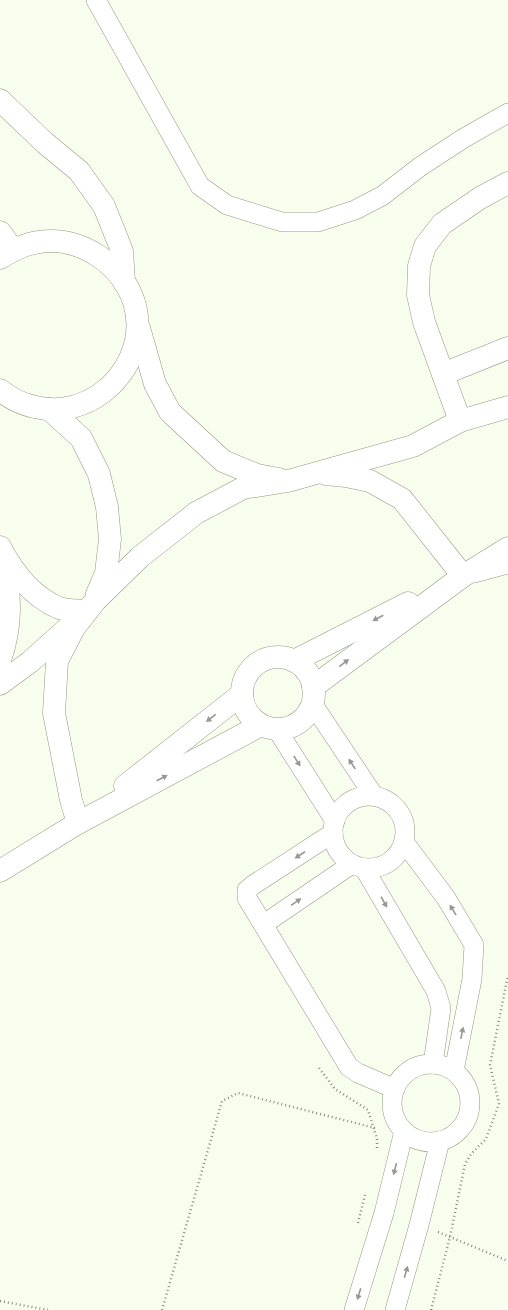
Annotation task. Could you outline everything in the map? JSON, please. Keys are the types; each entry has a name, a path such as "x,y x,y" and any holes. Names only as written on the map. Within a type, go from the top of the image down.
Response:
{"street":[{"path":"96,0 200,186 227,205 282,222 318,222 355,210 382,196 421,166 464,138 508,113"},
{"path":"0,100 79,171 104,206 122,251 124,282"},
{"path":"460,421 424,322 418,295 419,266 425,246 442,224 480,198 508,183"},
{"path":"0,232 6,254 22,246 39,242 55,241 88,249 102,258 114,269 124,282 134,302 137,324 155,384 170,412 223,462 257,474 288,481"},
{"path":"2,398 49,409 66,408 82,404 97,397 110,388 130,361 136,340 137,324"},
{"path":"443,374 508,348"},
{"path":"78,823 71,800 54,713 58,662 74,628 95,601 140,557 196,513 244,488 288,481 413,446 460,421 508,407"},
{"path":"49,409 81,438 99,474 107,507 110,539 106,573 95,601"},
{"path":"316,473 346,476 370,481 402,499 463,576"},
{"path":"0,548 8,582 10,617 4,649 0,660"},
{"path":"0,548 20,577 40,597 61,608 87,611 30,662 0,684"},
{"path":"294,661 463,576 508,548"},
{"path":"312,695 463,576 508,564"},
{"path":"282,657 294,661 304,668 311,678 312,695 307,714 297,723 286,728 269,727 251,717 244,707 242,694 243,682 249,671 258,662 270,658 282,657"},
{"path":"78,823 242,694"},
{"path":"312,695 374,796"},
{"path":"0,871 78,823 269,727"},
{"path":"269,727 334,827 336,846 342,856 358,866 436,991 441,1008 433,1064"},
{"path":"264,924 358,866 377,867 389,862 398,854 404,842 405,830 402,818 395,807 385,800 374,796 361,796 350,801 341,810 334,827 247,890 247,898 349,1067 358,1073 395,1089"},
{"path":"404,842 446,898 474,945 472,979 454,1071"},
{"path":"433,1064 444,1066 454,1071 463,1080 468,1091 470,1104 468,1116 461,1128 451,1136 440,1141 427,1142 415,1138 404,1131 396,1118 392,1104 395,1089 403,1076 412,1069 422,1065 433,1064"},
{"path":"354,1310 384,1214 404,1131"},
{"path":"395,1310 419,1225 440,1141"}],"path":[{"path":"430,1310 450,1237 465,1164 471,1154 486,1139 499,1104 490,1065 508,976"},
{"path":"319,1068 335,1089 368,1110 377,1139 377,1150"},
{"path":"162,1310 222,1101 238,1093 374,1128"},
{"path":"357,1225 366,1194"},
{"path":"419,1225 508,1261"},
{"path":"0,1301 48,1310"}]}
